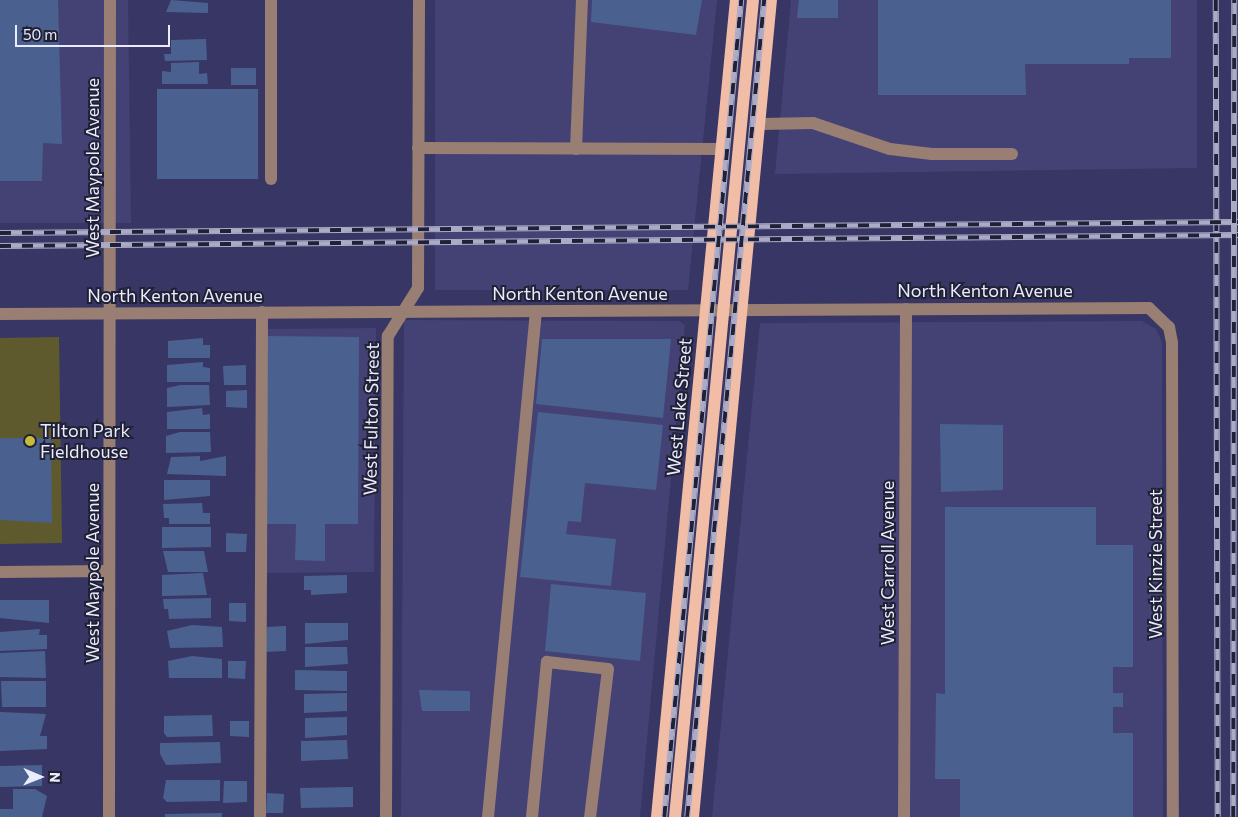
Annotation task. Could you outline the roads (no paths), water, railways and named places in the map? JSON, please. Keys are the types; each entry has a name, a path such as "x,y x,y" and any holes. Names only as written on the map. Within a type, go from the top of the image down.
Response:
{"main road":[{"name":"West Lake Street","path":"657,817 736,0"},
{"name":"West Lake Street","path":"675,817 753,0"},
{"path":"693,817 771,0"}],"street":[{"name":"West Maypole Avenue","path":"109,817 110,0"},
{"path":"271,0 271,179"},
{"name":"West Fulton Street","path":"386,817 388,336 418,288 419,0"},
{"path":"576,149 582,0"},
{"path":"759,124 813,123 890,149 932,154 1012,154"},
{"path":"418,148 722,149"},
{"name":"North Kenton Avenue","path":"0,314 1136,307 1159,314"},
{"name":"West Carroll Avenue","path":"904,817 906,308"},
{"path":"488,817 536,311"},
{"path":"260,817 262,312"},
{"name":"West Kinzie Street","path":"1159,314 1172,343 1173,817"},
{"path":"0,572 109,571"},
{"path":"532,817 547,662 608,669 590,817"}],"railway":[{"path":"664,817 741,0"},
{"path":"687,817 764,0"},
{"path":"1216,0 1218,817"},
{"path":"1233,817 1234,0"},
{"path":"0,233 1238,222"},
{"path":"0,246 1238,235"}],"place":[{"name":"Tilton Park Fieldhouse","path":"30,441"}]}
